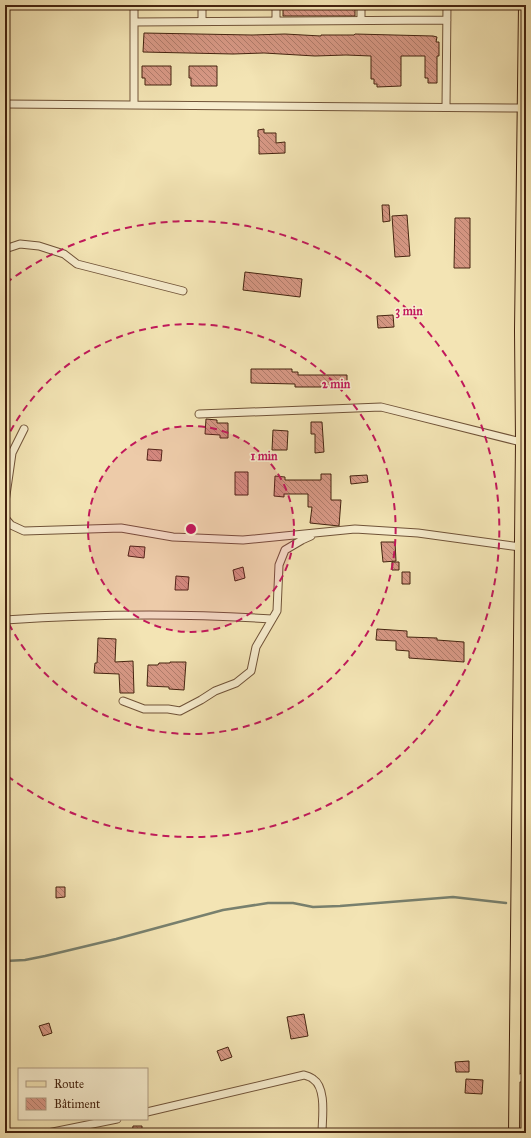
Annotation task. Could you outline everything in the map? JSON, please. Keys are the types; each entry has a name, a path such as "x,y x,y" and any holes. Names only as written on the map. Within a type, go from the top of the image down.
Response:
{"main road":[{"path":"514,1133 523,654 520,547 524,442 522,108 524,5"}],"street":[{"path":"134,5 134,105"},
{"path":"202,5 202,21"},
{"path":"276,5 276,21"},
{"path":"361,5 361,20"},
{"path":"446,107 447,5"},
{"path":"134,22 448,20"},
{"path":"5,104 522,108"},
{"path":"5,249 20,244 39,246 64,254 77,264 183,291"},
{"path":"198,414 381,407 524,442"},
{"path":"5,502 12,454 24,429"},
{"path":"5,518 11,526 24,531 121,528 174,537 243,540 355,529 418,533 520,547"},
{"path":"123,701 144,709 168,709 180,711 201,700 215,690 236,683 251,671 256,647 277,611 279,565 285,550 302,540 321,533"},
{"path":"5,620 75,615 208,615 272,619"},
{"path":"148,1112 304,1075 314,1079 323,1097 322,1133"},
{"path":"514,1080 526,1076"},
{"path":"48,1133 112,1120"}],"building":[{"path":"283,5 355,5 355,16 283,16"},
{"path":"144,33 433,36 437,37 436,42 439,42 439,56 437,56 437,83 428,83 428,78 425,78 425,56 401,56 401,86 377,87 377,84 374,84 374,79 371,79 371,56 143,52"},
{"path":"142,66 171,66 171,85 145,85 145,78 142,78"},
{"path":"189,66 217,66 217,86 191,86"},
{"path":"264,129 264,133 276,133 276,143 285,142 285,153 259,154 258,130"},
{"path":"382,205 389,205 390,221 383,222"},
{"path":"407,215 410,256 395,257 392,216"},
{"path":"455,218 470,218 470,268 454,268"},
{"path":"245,272 302,279 300,297 243,290"},
{"path":"393,315 394,327 378,328 377,316"},
{"path":"251,369 292,369 292,372 298,372 298,375 347,375 347,387 295,387 295,384 251,383"},
{"path":"206,419 217,420 217,423 228,423 228,438 220,438 220,435 205,434"},
{"path":"311,422 322,422 324,452 315,453 315,434 311,434"},
{"path":"273,430 288,431 287,450 272,450"},
{"path":"148,449 162,450 161,461 147,460"},
{"path":"235,472 248,472 248,495 235,495"},
{"path":"321,474 331,474 331,500 341,500 339,526 310,523 312,507 308,507 308,494 284,494 284,497 274,496 275,476 285,477 285,480 321,480"},
{"path":"367,475 368,482 351,484 350,476"},
{"path":"381,542 395,542 396,561 383,562"},
{"path":"130,546 145,547 144,558 128,556"},
{"path":"392,562 399,562 399,570 392,570"},
{"path":"243,567 245,578 235,581 233,570"},
{"path":"402,572 410,572 410,584 402,584"},
{"path":"176,576 189,577 188,590 175,590"},
{"path":"377,629 407,631 407,637 437,638 437,640 464,642 464,662 409,658 409,651 396,650 396,641 376,640"},
{"path":"98,638 116,639 115,662 133,661 134,693 120,693 119,674 94,673 95,663 97,663"},
{"path":"186,662 184,690 169,689 169,687 147,686 148,665 158,665 159,663"},
{"path":"56,887 65,887 65,897 56,898"},
{"path":"304,1014 308,1036 291,1039 287,1017"},
{"path":"49,1023 52,1033 43,1036 39,1026"},
{"path":"228,1047 232,1057 221,1061 217,1051"},
{"path":"469,1061 469,1072 456,1072 455,1062"},
{"path":"466,1079 483,1080 482,1094 465,1093"},
{"path":"133,1126 142,1126 142,1133 132,1133"}],"waterway":[{"path":"5,961 25,960 45,956 116,939 223,910 268,903 293,903 313,907 453,897 506,903"}]}
